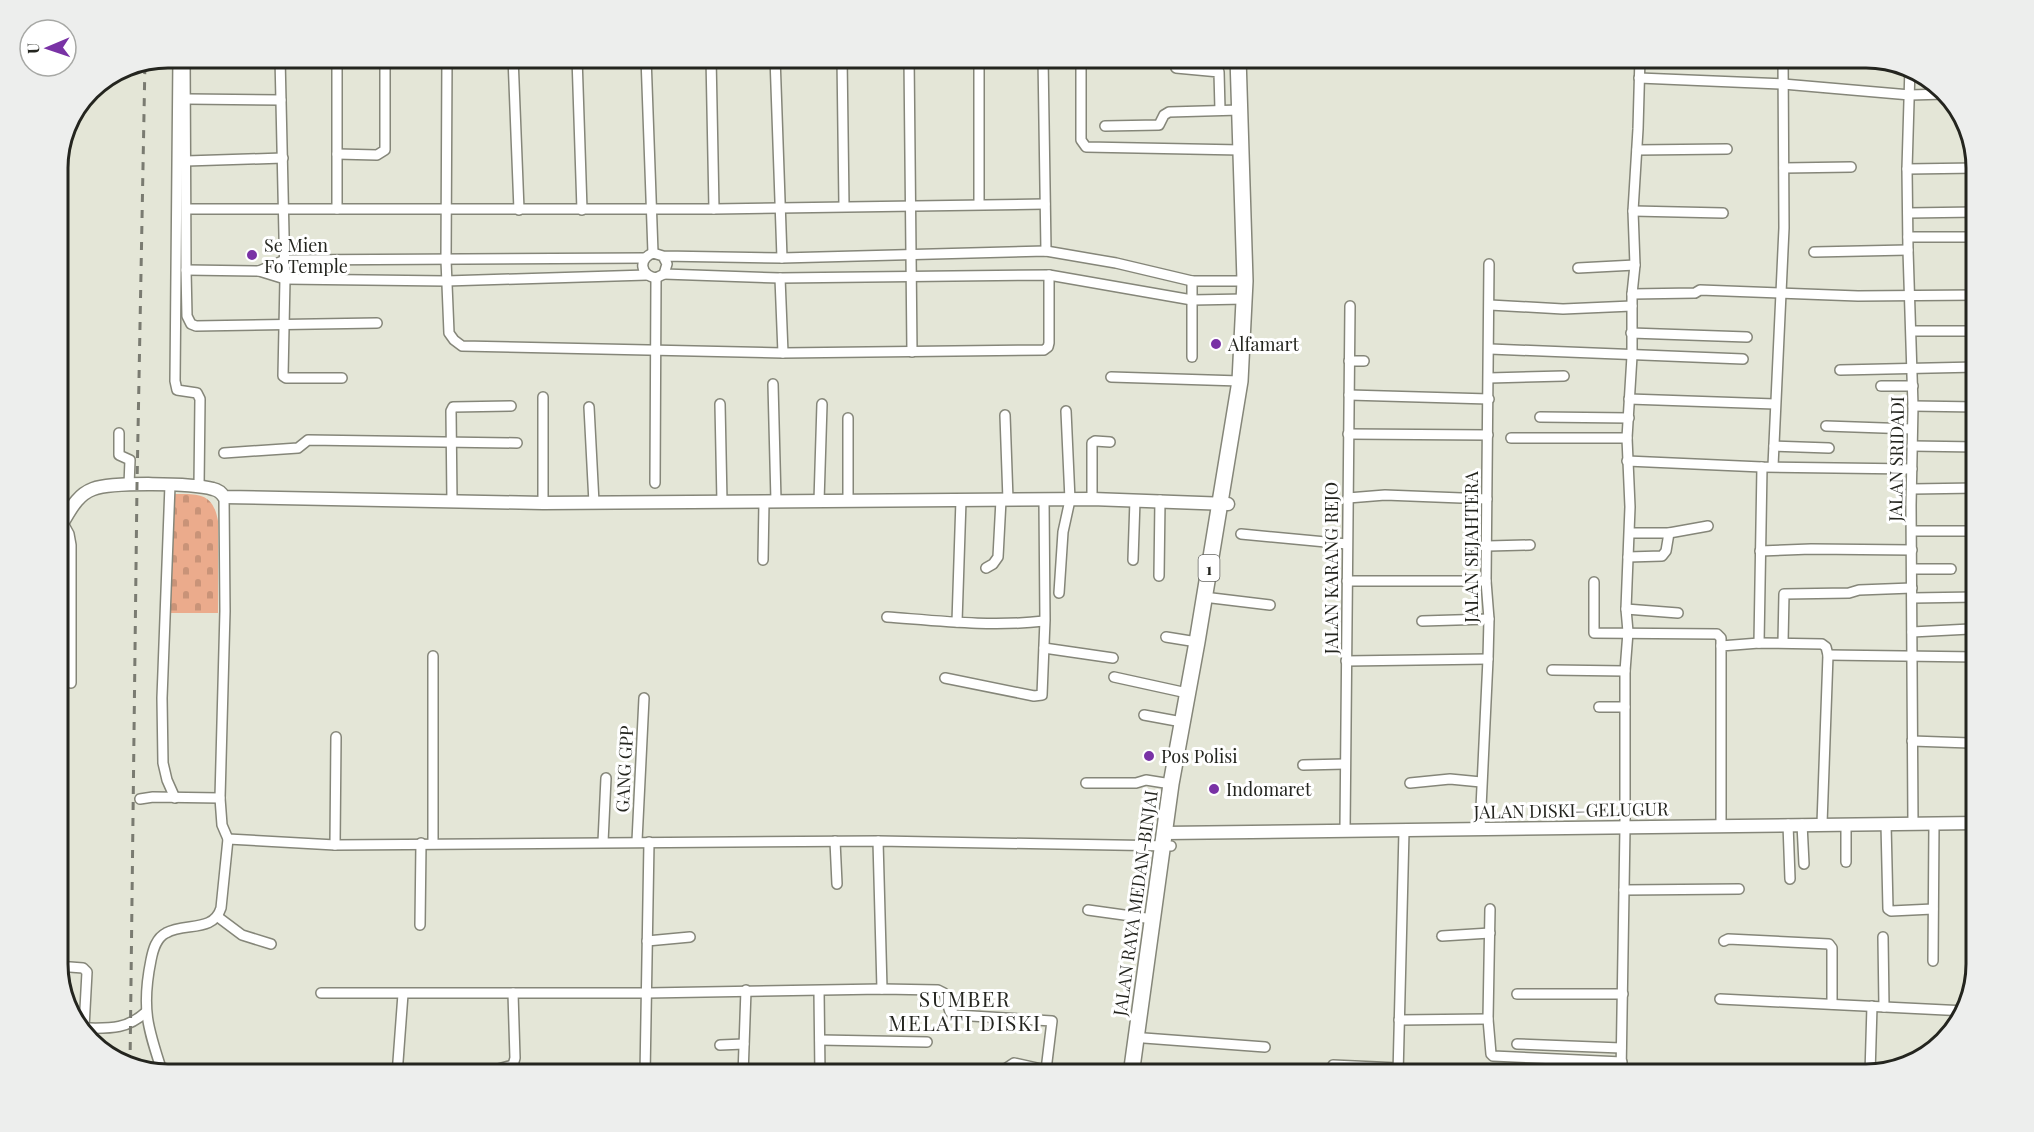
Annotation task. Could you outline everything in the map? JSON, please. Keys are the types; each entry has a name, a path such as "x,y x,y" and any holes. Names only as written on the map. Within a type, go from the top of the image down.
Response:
{"highway":[{"name":"JALAN RAYA MEDAN-BINJAI","path":"1133,1064 1153,919 1212,598 1240,381 1245,281 1238,68"},
{"name":"JALAN RAYA MEDAN-BINJAI","path":"1140,1064 1168,839 1171,784 1248,382 1253,290 1248,68"}],"main road":[{"path":"68,514 78,498 92,489 102,486 129,485 199,486 216,489 225,496 452,502 1092,499 1224,503"},
{"name":"JALAN DISKI–GELUGUR","path":"1168,839 1345,830 1966,823"}],"street":[{"path":"178,68 175,384 180,391 200,396 199,486"},
{"path":"185,68 187,316 193,325 377,323"},
{"path":"280,68 285,260 284,377 342,378"},
{"path":"336,68 337,209"},
{"path":"337,154 377,155 385,150 385,68"},
{"path":"447,68 446,281 449,333 462,346 783,353 1046,349 1049,343 1049,275"},
{"path":"513,68 519,210"},
{"path":"577,68 582,210"},
{"path":"646,68 654,256 642,267 655,276"},
{"path":"711,68 714,209"},
{"path":"775,68 782,258"},
{"path":"842,68 844,206"},
{"path":"909,68 912,352"},
{"path":"979,68 979,204"},
{"path":"1043,68 1046,251"},
{"path":"1081,68 1081,140 1086,147 1241,150"},
{"path":"1176,68 1220,72 1220,110"},
{"path":"1490,909 1488,1019 1490,1050 1493,1056 1622,1062 1626,828 1625,671 1630,533 1627,438 1632,356 1632,294 1635,265 1633,211 1639,68"},
{"path":"1773,466 1782,292 1783,68"},
{"path":"1639,78 1783,84 1910,95 1935,94"},
{"name":"JALAN SRIDADI","path":"1910,78 1907,170 1909,296 1913,368 1911,446 1913,824"},
{"path":"186,99 281,100"},
{"path":"1105,126 1157,126 1169,112 1240,110"},
{"path":"1637,150 1727,149"},
{"path":"186,161 283,158"},
{"path":"1784,168 1851,166"},
{"path":"1907,170 1966,168"},
{"path":"187,209 582,210 1045,204"},
{"path":"1633,211 1723,213"},
{"path":"1908,213 1966,212"},
{"path":"1908,237 1966,237"},
{"path":"1814,252 1908,250"},
{"path":"259,271 285,260 654,256 782,258 1046,251 1116,263 1192,281 1245,281"},
{"path":"654,256 667,264 655,276 657,351 655,483"},
{"name":"JALAN SEJAHTERA","path":"1480,829 1489,619 1486,581 1490,264"},
{"path":"1578,268 1635,265"},
{"path":"186,270 259,271 285,279 446,281 655,276 912,278 1049,275 1192,300 1245,299"},
{"path":"780,278 783,353"},
{"path":"1192,281 1192,357"},
{"path":"1632,294 1693,294 1699,290 1909,296 1966,295"},
{"path":"1490,305 1563,309 1632,306"},
{"name":"JALAN KARANG REJO","path":"1345,830 1350,306"},
{"path":"1912,331 1966,331"},
{"path":"1631,333 1747,338"},
{"path":"1490,350 1743,359"},
{"path":"1349,361 1364,362"},
{"path":"1840,369 1966,367"},
{"path":"1489,378 1564,376"},
{"path":"1111,377 1240,381"},
{"path":"763,560 770,502 773,384"},
{"path":"1881,386 1913,386"},
{"path":"1349,395 1489,399"},
{"path":"543,398 543,503"},
{"path":"1629,399 1775,404"},
{"path":"720,404 722,502"},
{"path":"819,501 822,404"},
{"path":"452,502 451,411 454,406 511,406"},
{"path":"1913,406 1966,407"},
{"path":"589,407 594,503"},
{"path":"1059,593 1063,532 1070,500 1066,411"},
{"path":"986,568 998,557 1005,500 1005,415"},
{"path":"1540,417 1629,418"},
{"path":"848,418 848,501"},
{"path":"1826,426 1912,429"},
{"path":"119,433 119,455 130,460 129,485"},
{"path":"1348,434 1488,435"},
{"path":"1511,438 1627,438"},
{"path":"224,453 298,448 308,440 517,443"},
{"path":"1092,499 1092,443 1095,441 1110,442"},
{"path":"1774,446 1829,448"},
{"path":"1911,446 1966,447"},
{"path":"1627,461 1762,467 1912,469"},
{"path":"1759,643 1762,467"},
{"path":"170,485 162,698 163,763 167,780 176,798"},
{"path":"1912,489 1966,488"},
{"path":"1347,498 1385,495 1487,499"},
{"path":"160,1064 150,1036 146,1012 147,981 153,953 160,936 174,930 211,922 218,917 221,908 228,839 222,825 220,798 225,611 225,496"},
{"path":"957,622 960,500"},
{"path":"945,678 1041,697 1044,648 1044,500"},
{"path":"1133,560 1135,500"},
{"path":"1159,576 1160,500"},
{"path":"1630,533 1669,533 1708,526"},
{"path":"1912,531 1966,531"},
{"path":"68,533 72,545 72,683"},
{"path":"1628,557 1662,556 1665,554 1669,533"},
{"path":"1241,534 1347,544"},
{"path":"1488,546 1530,545"},
{"path":"1760,551 1912,550"},
{"path":"1912,569 1951,568"},
{"path":"1347,581 1486,581"},
{"path":"1594,582 1594,633 1718,634 1721,638 1721,827"},
{"path":"1783,642 1784,594 1849,593 1859,590 1966,596"},
{"path":"1212,598 1270,605"},
{"path":"1626,609 1678,613"},
{"path":"887,617 1018,624 1044,621"},
{"path":"1422,621 1489,619"},
{"path":"1912,632 1966,629"},
{"path":"1166,637 1197,642"},
{"path":"1721,646 1783,642 1822,644 1826,647 1828,655 1822,824"},
{"path":"1044,648 1113,658"},
{"path":"1828,655 1966,657"},
{"path":"433,656 433,843"},
{"path":"1346,661 1488,658"},
{"path":"1551,670 1625,671"},
{"path":"1114,677 1187,693"},
{"name":"GANG GPP","path":"637,841 644,698"},
{"path":"1599,707 1625,707"},
{"path":"1144,715 1182,722"},
{"path":"335,845 336,737"},
{"path":"1912,741 1966,743"},
{"path":"1304,765 1345,764"},
{"path":"603,842 606,778"},
{"path":"1410,783 1450,779 1481,782"},
{"path":"1086,783 1136,783 1146,780 1171,784"},
{"path":"140,799 220,798"},
{"path":"1788,824 1790,879"},
{"path":"1802,824 1804,864"},
{"path":"1846,824 1846,862"},
{"path":"1886,824 1887,909 1891,911 1933,909"},
{"path":"1933,961 1934,824"},
{"path":"1398,1064 1404,831"},
{"path":"228,839 335,845 637,841 1042,844 1168,839"},
{"path":"835,841 837,884"},
{"path":"878,841 882,989"},
{"path":"645,1064 649,842"},
{"path":"420,925 421,843"},
{"path":"1624,890 1739,889"},
{"path":"1088,910 1153,919"},
{"path":"218,917 242,935 271,944"},
{"path":"1442,936 1490,933"},
{"path":"647,941 690,937"},
{"path":"1883,937 1884,1007"},
{"path":"1724,941 1728,939 1829,944 1832,948 1832,1004"},
{"path":"68,967 83,968 87,972 82,1017"},
{"path":"321,993 647,993 882,989 941,991 944,993 950,1012 959,1016 1052,1021 1047,1064"},
{"path":"743,1064 746,990"},
{"path":"819,991 820,1064"},
{"path":"513,993 513,1064"},
{"path":"398,1064 403,994"},
{"path":"1517,994 1623,994"},
{"path":"1720,999 1955,1010"},
{"path":"1870,1064 1872,1006"},
{"path":"90,1028 109,1029 131,1024 146,1012"},
{"path":"1399,1020 1488,1019"},
{"path":"1144,1038 1265,1047"},
{"path":"820,1040 927,1042"},
{"path":"720,1045 744,1044"},
{"path":"1517,1044 1621,1048"}],"green space":[{"path":"173,494 203,497 208,500 216,512 218,521 218,613 167,613"}],"railway":[{"path":"130,1057 145,70"}],"place":[{"name":"Se Mien Fo Temple","path":"252,255"},
{"name":"Alfamart","path":"1216,344"},
{"name":"Pos Polisi","path":"1149,756"},
{"name":"Indomaret","path":"1214,789"}],"district":[{"name":"SUMBER MELATI DISKI","path":"965,1010"}]}
